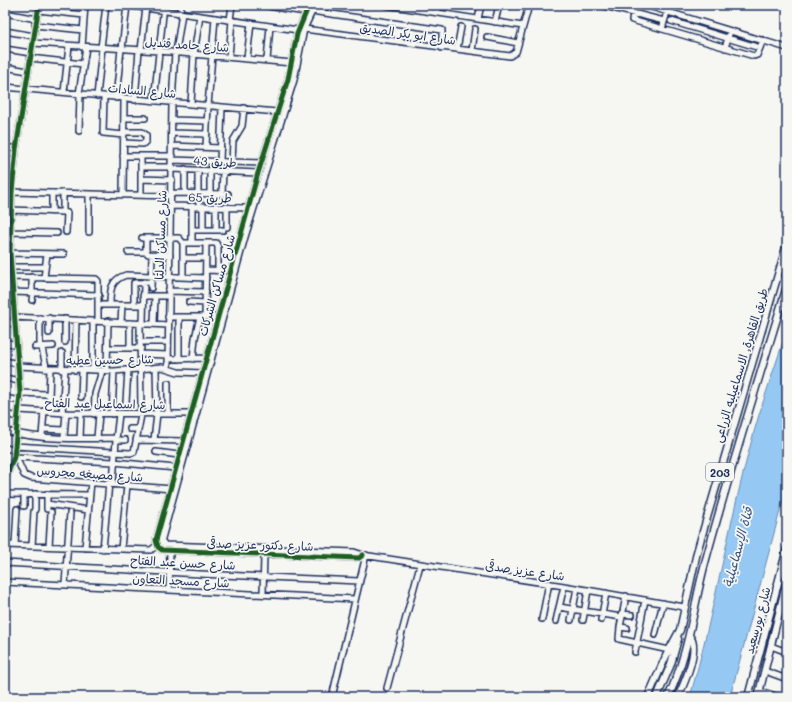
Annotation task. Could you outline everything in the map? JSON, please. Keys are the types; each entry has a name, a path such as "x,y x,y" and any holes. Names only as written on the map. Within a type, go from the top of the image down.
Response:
{"main road":[{"name":"طريق القاهرة, الاسماعيليه الزراعى","path":"648,697 669,650 680,630 700,540 787,244"},
{"name":"طريق القاهرة, الاسماعيليه الزراعى","path":"678,697 691,661 693,643 690,637 707,556 787,286"},
{"path":"700,540 711,542"},
{"name":"شارع بورسعيد","path":"748,697 787,549"},
{"path":"697,552 707,556"},
{"name":"شارع بورسعيد","path":"759,694 787,584"},
{"path":"657,697 673,658 680,630"},
{"path":"668,697 690,637"}],"street":[{"path":"79,131 79,94 83,64 85,5"},
{"path":"97,96 106,5"},
{"path":"116,98 126,5"},
{"name":"شارع ابو بكر الصديق","path":"126,5 164,7 181,13 270,26 510,56 516,52 518,43"},
{"name":"شارع مساكن الدلتا","path":"168,368 168,292 172,194 172,103 181,5"},
{"path":"229,57 232,5"},
{"path":"262,5 443,31"},
{"path":"301,29 308,12 309,5"},
{"path":"308,12 315,5"},
{"path":"386,5 424,8 437,13 523,26"},
{"path":"437,13 439,5"},
{"path":"478,19 481,5"},
{"path":"495,22 500,5"},
{"path":"487,37 518,43 529,5"},
{"path":"600,5 628,13 633,12 664,21"},
{"path":"645,5 787,48"},
{"path":"135,100 146,7"},
{"path":"154,101 164,7"},
{"path":"5,480 8,464 15,457 20,401 15,324 9,268 8,231 16,149 36,19 38,8 84,16"},
{"path":"633,12 632,20 755,56 763,40"},
{"path":"662,29 667,12"},
{"path":"5,13 36,19"},
{"path":"191,104 194,54 200,16"},
{"path":"206,148 215,18"},
{"path":"671,21 760,48"},
{"path":"247,58 252,23"},
{"path":"36,25 83,30"},
{"path":"442,48 444,25"},
{"path":"267,60 270,26"},
{"path":"712,33 715,26"},
{"path":"457,50 461,27"},
{"path":"694,38 696,28"},
{"name":"شارع مساكن الشركات","path":"161,540 176,490 243,236 248,208 301,29"},
{"name":"شارع مساكن الشركات","path":"158,546 156,538 230,271 243,236 294,80 301,29"},
{"path":"472,51 475,29"},
{"path":"5,31 34,36"},
{"path":"725,48 730,31"},
{"name":"شارع حامد قنديل","path":"33,43 176,52 292,63"},
{"path":"64,92 68,71 67,62 69,46"},
{"path":"5,49 83,64"},
{"path":"5,67 28,70"},
{"name":"شارع السادات","path":"5,87 277,112"},
{"path":"104,97 103,131 105,134 140,132 146,135 145,143 124,143"},
{"path":"123,195 124,99"},
{"path":"220,161 222,107"},
{"path":"232,161 232,141 242,126 244,108"},
{"path":"124,118 145,118"},
{"path":"172,120 207,121"},
{"path":"172,133 207,134"},
{"path":"172,146 221,148"},
{"path":"5,147 16,149"},
{"path":"124,156 261,163"},
{"path":"141,156 141,195"},
{"path":"5,159 15,162"},
{"name":"طريق 43","path":"141,167 258,173"},
{"path":"185,169 185,193"},
{"path":"198,170 203,230"},
{"path":"210,170 210,194"},
{"path":"222,194 223,171"},
{"path":"141,180 172,180"},
{"path":"12,192 123,195 185,193 228,194"},
{"path":"52,193 52,212"},
{"path":"63,193 63,212"},
{"path":"89,194 89,232"},
{"name":"طريق 65","path":"171,206 248,208"},
{"path":"192,206 192,243"},
{"path":"216,206 216,230"},
{"path":"192,230 216,230 225,228 227,207"},
{"path":"11,210 67,213 66,232"},
{"path":"8,231 56,233"},
{"path":"146,252 144,238 181,239 183,242 218,245 218,270"},
{"path":"183,242 183,277"},
{"path":"193,359 195,338 205,302 206,243"},
{"path":"8,251 64,254"},
{"path":"128,252 146,252 152,255 170,256"},
{"path":"44,278 47,254"},
{"path":"134,305 134,283 144,282 151,285 152,255"},
{"path":"183,258 206,258"},
{"path":"9,268 45,267"},
{"path":"206,270 230,271"},
{"path":"110,305 110,290 115,280 120,277 131,274 206,278"},
{"path":"11,277 95,279 98,281 99,305 96,321 93,370"},
{"path":"32,277 32,300"},
{"path":"5,448 132,453 135,450 140,415 144,282"},
{"path":"5,285 12,290 32,293 99,295"},
{"path":"143,296 155,296 168,292 206,291"},
{"path":"154,324 155,296"},
{"path":"189,302 205,302"},
{"path":"5,304 13,306"},
{"path":"99,305 143,305"},
{"path":"121,322 122,305"},
{"path":"14,317 168,325"},
{"path":"168,317 217,317"},
{"path":"179,317 179,359"},
{"path":"20,393 48,395 48,369 46,357 39,347 40,318"},
{"path":"49,318 49,333"},
{"path":"65,319 65,342"},
{"path":"75,370 76,320"},
{"path":"5,322 15,324"},
{"path":"97,438 95,394 104,371 108,348 108,322"},
{"path":"130,323 130,348"},
{"path":"5,342 16,345"},
{"path":"141,342 168,342"},
{"path":"39,347 53,346"},
{"path":"108,348 130,348 179,359 206,358"},
{"path":"62,353 64,437"},
{"name":"شارع حسين عطيه","path":"5,361 18,365 63,370 114,371 168,368 178,372 202,373"},
{"path":"154,440 157,414 156,368"},
{"path":"82,370 82,397"},
{"path":"126,402 128,370"},
{"path":"112,414 114,371"},
{"path":"5,378 19,382"},
{"path":"168,383 168,414"},
{"path":"5,398 20,401"},
{"name":"شارع اسماعيل عبد الفتاح","path":"19,410 96,414 190,414"},
{"path":"42,436 44,411"},
{"path":"80,438 81,413"},
{"path":"5,414 18,417"},
{"path":"103,549 119,414"},
{"path":"43,429 64,430"},
{"path":"130,429 138,429"},
{"path":"5,431 16,434 42,436 125,440"},
{"path":"136,440 183,441"},
{"path":"156,452 179,455"},
{"path":"15,457 114,462 175,468"},
{"name":"شارع مصبغه محروس","path":"15,457 27,477 111,483 176,490"},
{"path":"85,548 91,482"},
{"path":"120,549 127,485"},
{"path":"5,494 90,495"},
{"path":"24,494 24,506"},
{"path":"32,546 35,494"},
{"path":"47,494 49,546"},
{"path":"63,495 63,506"},
{"path":"48,508 63,506 88,510"},
{"path":"15,545 17,509"},
{"path":"64,584 70,513"},
{"path":"158,546 161,540"},
{"name":"شارع دكتور عزيز صدقى","path":"161,540 165,545 354,552 364,555"},
{"name":"شارع دكتور عزيز صدقى","path":"5,544 151,550 158,546 162,550 359,558 364,555"},
{"path":"169,590 170,550"},
{"path":"263,594 264,555"},
{"path":"332,697 364,555"},
{"name":"شارع عزيز صدقى","path":"364,555 420,565 549,583 684,607"},
{"name":"شارع حسن عبد الفتاح","path":"5,563 359,581"},
{"path":"387,688 420,565"},
{"name":"شارع مسجد التعاون","path":"5,582 355,599"},
{"path":"542,619 549,583"},
{"path":"556,621 564,586"},
{"path":"571,620 577,588"},
{"path":"583,620 588,590"},
{"path":"602,617 606,593"},
{"path":"626,596 618,638 637,644 669,650"},
{"path":"635,652 646,600"},
{"path":"655,635 663,603"},
{"path":"559,606 584,611 602,617 632,615"},
{"path":"620,627 627,628"},
{"path":"770,646 787,652"},
{"path":"765,671 787,679"},
{"path":"759,694 779,697"}],"water":[{"name":"قناة الإسماعيلية","path":"787,330 787,485 730,697 690,697 699,665 735,506 751,443"}],"cycle path":[{"path":"5,480 14,457 20,393 10,253 12,192 16,149 39,5"},
{"path":"309,5 297,34 288,79 258,173 156,540 158,547 162,550 359,558 363,555"}]}
